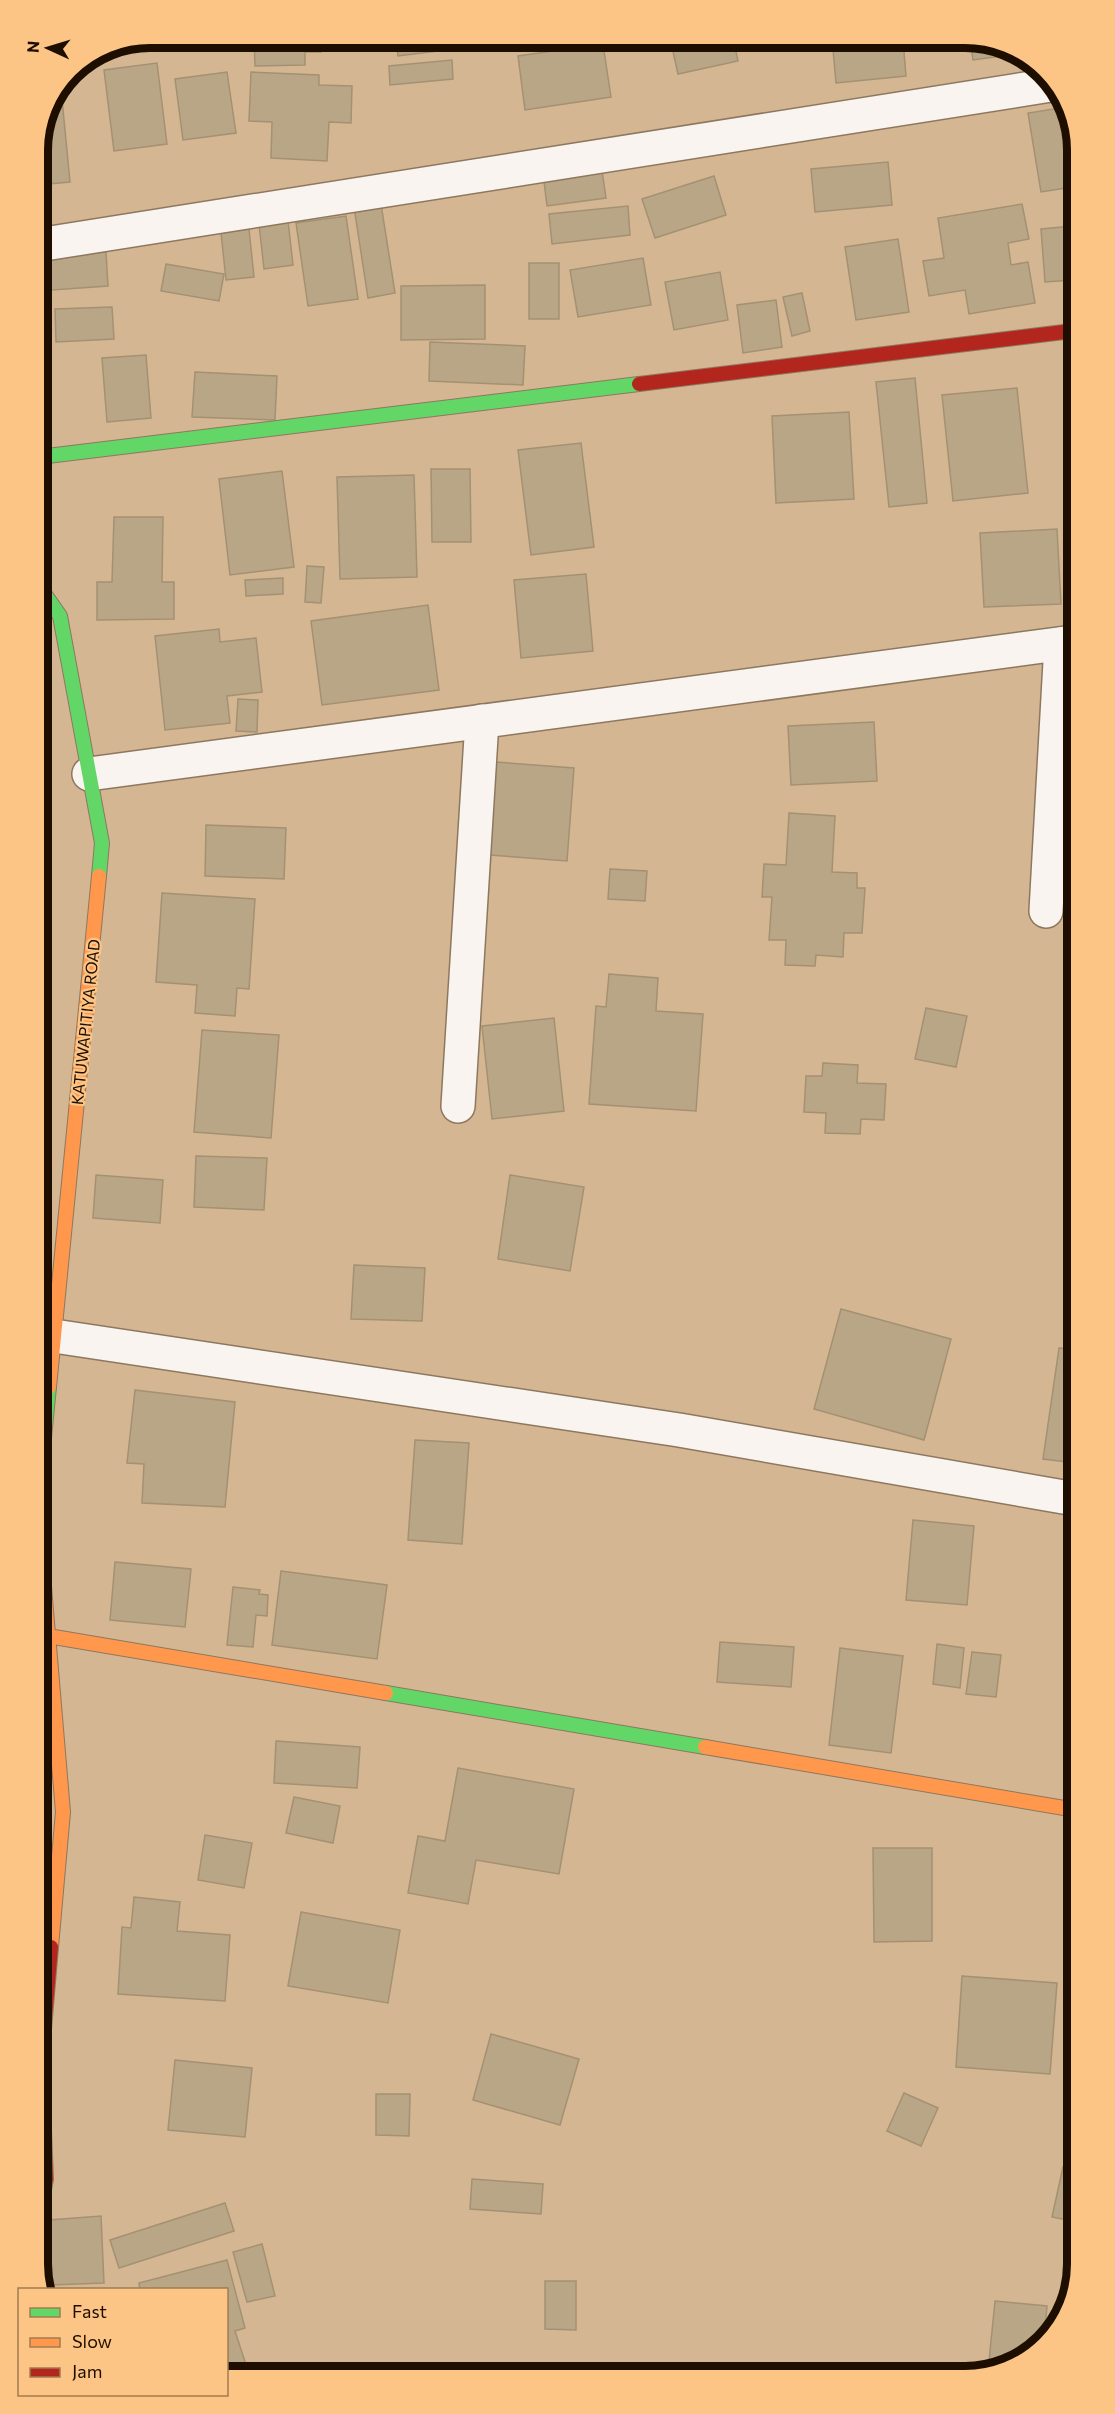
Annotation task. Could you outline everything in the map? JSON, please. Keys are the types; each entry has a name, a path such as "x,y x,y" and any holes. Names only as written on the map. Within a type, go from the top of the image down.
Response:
{"street":[{"path":"48,243 1044,86"},
{"path":"48,456 1067,332"},
{"name":"KATUWAPITIYA ROAD","path":"48,599 60,616 102,843 48,1397"},
{"path":"89,774 1067,643 1046,911"},
{"path":"458,1106 482,722"},
{"path":"54,1336 679,1430 1067,1498"},
{"path":"48,1984 63,1812 48,1636 1067,1808"}],"building":[{"path":"254,48 321,48 321,52 305,52 305,65 255,66"},
{"path":"397,48 462,48 398,56"},
{"path":"575,48 604,48 611,97 525,110 518,56"},
{"path":"672,48 735,48 738,61 678,74"},
{"path":"833,48 904,48 906,76 836,83"},
{"path":"931,48 963,48 931,51"},
{"path":"971,48 1002,55 1002,56 973,60"},
{"path":"452,60 453,79 390,85 389,66"},
{"path":"157,63 167,144 114,151 104,70"},
{"path":"227,72 236,133 183,140 175,79"},
{"path":"251,72 319,75 319,85 352,86 351,123 329,122 327,161 271,158 272,122 249,121"},
{"path":"62,100 70,182 48,184 48,143 51,124"},
{"path":"1058,108 1066,137 1067,188 1041,192 1028,113"},
{"path":"888,162 892,205 815,212 811,169"},
{"path":"601,164 606,198 547,206 543,173"},
{"path":"714,176 726,215 655,238 642,199"},
{"path":"381,204 395,293 368,298 354,207"},
{"path":"1022,204 1029,239 1008,243 1011,265 1028,262 1035,303 969,314 965,290 929,296 923,261 944,258 938,218"},
{"path":"628,206 630,235 552,244 549,214"},
{"path":"346,216 358,299 308,306 296,223"},
{"path":"288,221 293,265 264,269 259,224"},
{"path":"1067,226 1067,280 1045,282 1041,229"},
{"path":"249,229 254,277 226,280 221,233"},
{"path":"898,239 909,312 856,320 845,247"},
{"path":"106,252 108,286 48,290 48,256"},
{"path":"643,258 651,305 578,317 570,270"},
{"path":"529,263 559,263 559,319 529,319"},
{"path":"166,264 224,274 219,301 161,291"},
{"path":"720,272 728,320 674,330 665,282"},
{"path":"485,285 485,339 401,340 401,286"},
{"path":"802,293 810,331 792,336 783,297"},
{"path":"776,300 782,347 743,353 737,305"},
{"path":"112,307 114,339 56,342 55,309"},
{"path":"430,342 525,346 523,385 429,381"},
{"path":"146,355 151,418 107,422 102,358"},
{"path":"195,372 277,376 275,420 192,417"},
{"path":"915,378 927,503 889,507 876,382"},
{"path":"1017,388 1028,493 953,501 942,395"},
{"path":"849,412 854,499 776,503 772,416"},
{"path":"581,443 594,547 531,555 518,450"},
{"path":"431,469 470,469 471,542 432,542"},
{"path":"282,471 294,567 230,575 219,479"},
{"path":"414,475 417,577 340,579 337,477"},
{"path":"114,517 163,517 162,582 174,582 174,619 97,620 97,582 112,582"},
{"path":"1057,529 1061,604 984,607 980,533"},
{"path":"307,566 324,567 321,603 305,602"},
{"path":"586,574 593,651 521,658 514,580"},
{"path":"283,578 283,594 246,596 245,580"},
{"path":"428,605 439,690 322,705 311,621"},
{"path":"219,629 220,642 256,638 262,692 227,696 230,723 165,730 155,636"},
{"path":"238,699 258,700 257,732 236,731"},
{"path":"874,722 877,781 791,785 788,726"},
{"path":"496,762 574,768 567,861 490,855"},
{"path":"789,813 835,816 832,872 857,873 857,888 865,888 862,933 844,933 843,957 816,955 815,966 785,965 786,940 769,940 772,897 762,897 764,864 786,865"},
{"path":"206,825 286,828 284,879 205,876"},
{"path":"610,869 647,871 645,901 608,899"},
{"path":"162,893 255,899 249,989 237,988 235,1016 195,1013 197,985 156,982"},
{"path":"609,974 658,978 656,1011 703,1014 696,1111 589,1104 596,1006 606,1007"},
{"path":"926,1008 967,1016 956,1067 915,1059"},
{"path":"554,1018 564,1111 492,1119 482,1026"},
{"path":"202,1030 279,1035 271,1138 194,1132"},
{"path":"823,1063 858,1065 857,1083 886,1084 884,1120 861,1119 860,1134 825,1133 826,1113 804,1112 806,1076 822,1076"},
{"path":"196,1156 267,1158 264,1210 194,1207"},
{"path":"96,1175 163,1180 160,1223 93,1218"},
{"path":"510,1175 584,1187 570,1271 498,1259"},
{"path":"354,1265 425,1268 422,1321 351,1319"},
{"path":"841,1309 951,1339 924,1440 814,1409"},
{"path":"1059,1348 1067,1349 1067,1462 1043,1459"},
{"path":"135,1390 235,1402 225,1507 142,1503 144,1464 127,1463"},
{"path":"415,1440 469,1443 462,1544 408,1540"},
{"path":"913,1520 974,1526 967,1605 906,1600"},
{"path":"115,1562 191,1569 185,1627 110,1620"},
{"path":"281,1571 387,1585 377,1659 272,1645"},
{"path":"233,1587 260,1590 259,1594 268,1595 267,1616 256,1615 253,1647 227,1645"},
{"path":"720,1642 794,1647 791,1687 717,1682"},
{"path":"937,1644 964,1648 960,1688 933,1684"},
{"path":"840,1648 903,1656 891,1753 829,1745"},
{"path":"972,1652 1001,1655 996,1697 966,1694"},
{"path":"276,1741 360,1747 357,1788 274,1783"},
{"path":"458,1768 574,1789 559,1874 476,1860 468,1904 408,1893 418,1836 445,1841"},
{"path":"294,1797 340,1806 333,1843 286,1833"},
{"path":"205,1835 252,1843 244,1888 198,1880"},
{"path":"873,1848 932,1848 932,1941 874,1942"},
{"path":"134,1897 180,1902 177,1931 230,1935 225,2001 118,1994 122,1927 131,1928"},
{"path":"301,1912 400,1930 388,2003 288,1986"},
{"path":"962,1976 1057,1983 1050,2074 956,2067"},
{"path":"491,2034 579,2059 560,2125 473,2100"},
{"path":"175,2060 252,2068 245,2137 168,2130"},
{"path":"904,2093 938,2108 921,2146 887,2131"},
{"path":"376,2094 410,2094 409,2136 376,2135"},
{"path":"1063,2167 1067,2168 1067,2220 1052,2217"},
{"path":"472,2179 543,2184 541,2214 470,2209"},
{"path":"225,2203 234,2231 119,2268 110,2240"},
{"path":"101,2216 104,2283 52,2285 49,2220"},
{"path":"262,2244 275,2296 247,2302 233,2252"},
{"path":"227,2260 245,2328 235,2331 246,2366 228,2366 228,2288 140,2288 139,2283"},
{"path":"545,2281 576,2281 576,2330 545,2329"},
{"path":"995,2301 1047,2306 1045,2327 1037,2336 1016,2352 989,2363"}],"traffic: fast":[{"path":"48,456 639,384"},
{"path":"48,599 60,616 102,843 99,876"},
{"path":"48,1397 49,1387"},
{"path":"386,1693 705,1747"}],"traffic: slow":[{"path":"49,1387 99,876"},
{"path":"48,1634 63,1812 51,1947"},
{"path":"48,1636 386,1693"},
{"path":"705,1747 1067,1808"}],"traffic: jam":[{"path":"639,384 1067,332"},
{"path":"48,1982 51,1947"}]}
